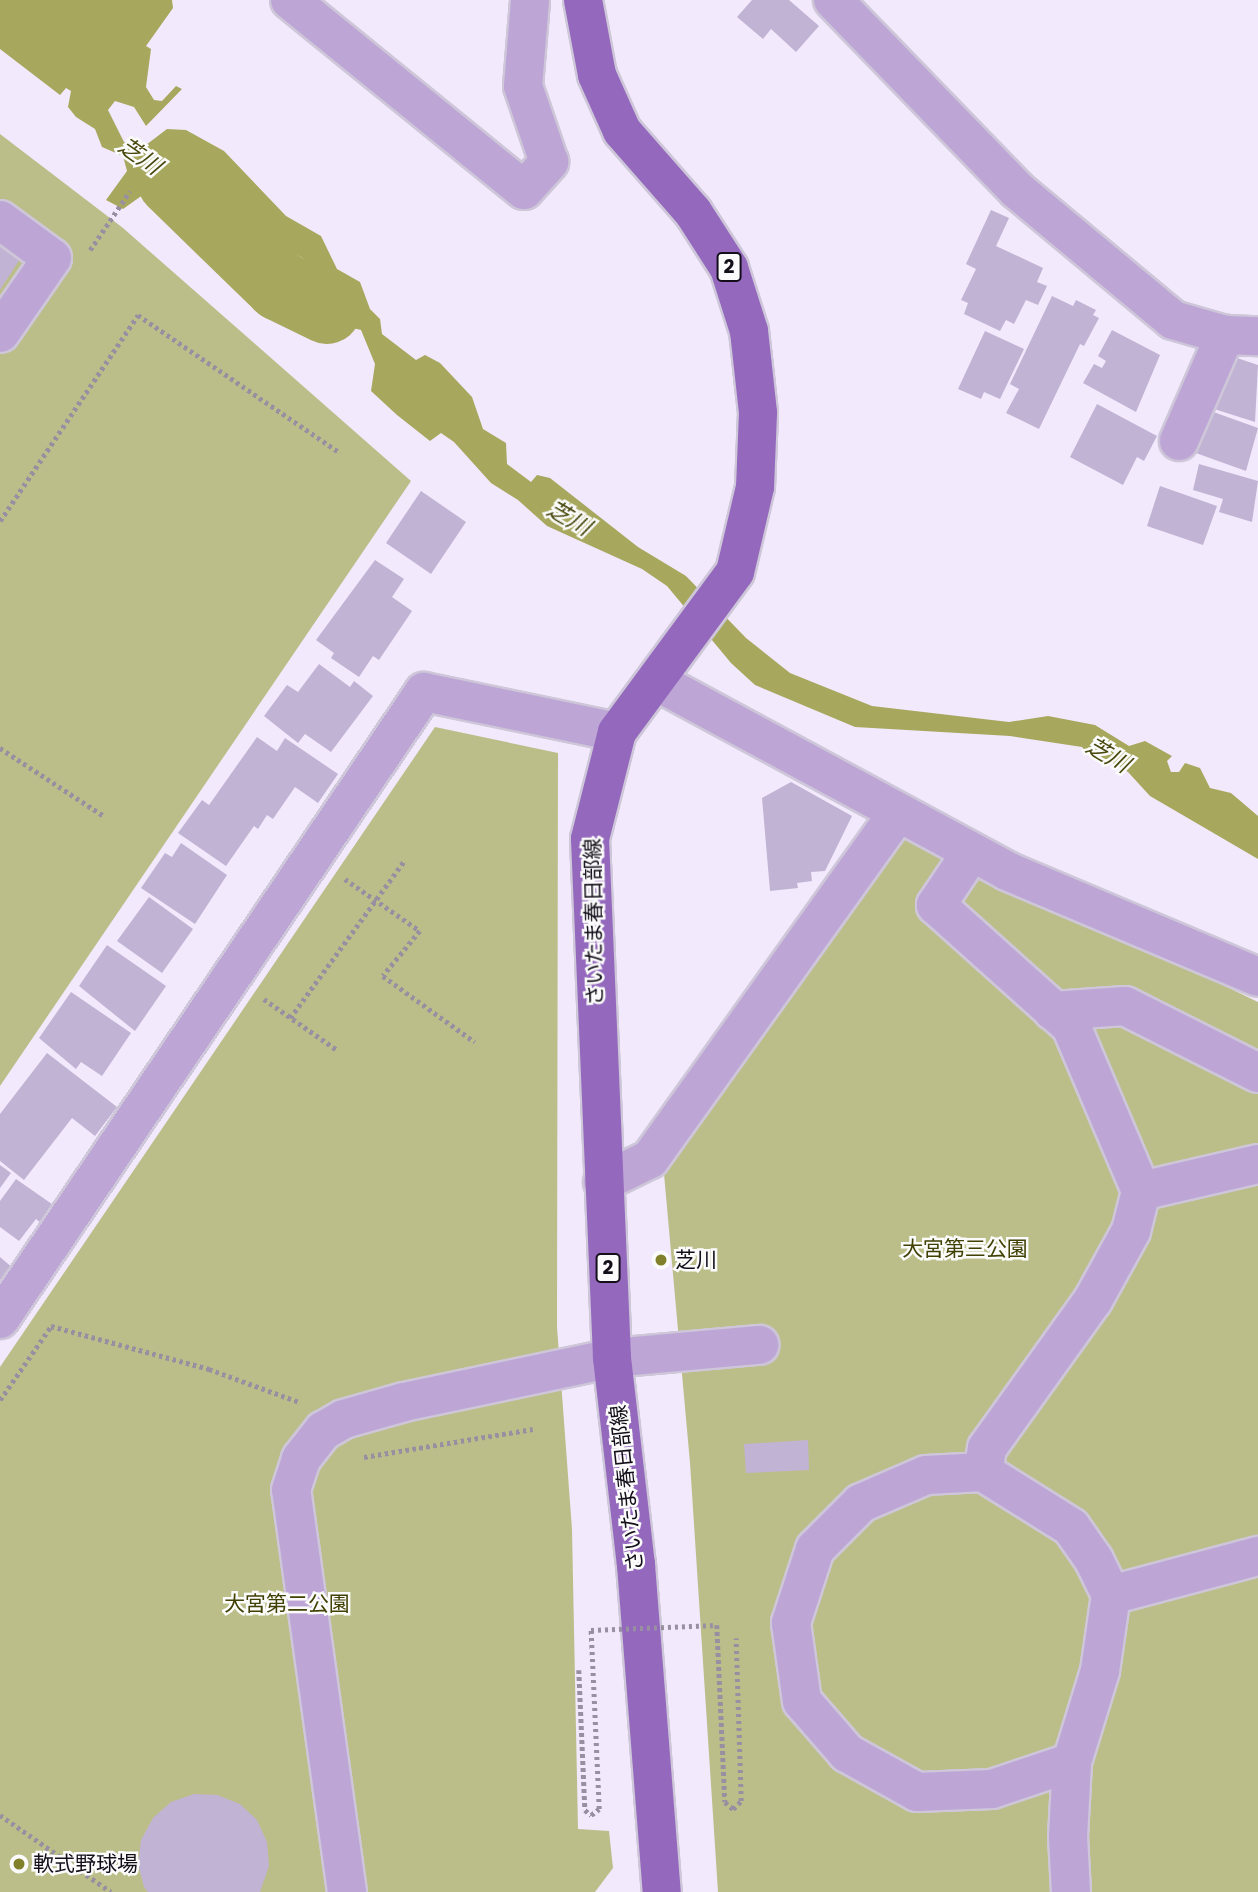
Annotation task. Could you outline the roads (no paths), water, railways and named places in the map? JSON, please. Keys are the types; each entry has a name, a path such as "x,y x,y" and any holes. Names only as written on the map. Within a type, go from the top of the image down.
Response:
{"main road":[{"name":"さいたま春日部線","path":"583,0 597,75 622,131 693,212 729,268 748,331 758,413 755,487 735,572 617,732 590,839 612,1357 636,1565 662,1892"}],"street":[{"path":"290,0 524,190 549,162 523,86 530,0"},
{"path":"833,0 1017,190 1172,320 1242,336 1179,441"},
{"path":"0,220 52,258 0,333"},
{"path":"663,673 898,813 971,853 1258,977"},
{"path":"0,1319 424,692 617,732"},
{"path":"603,1182 650,1159 898,813"},
{"path":"971,853 936,905 1071,1026 1141,1191 1131,1231 1093,1300 987,1448 983,1472"},
{"path":"1053,1011 1125,1006 1258,1073"},
{"path":"1141,1191 1258,1164"},
{"path":"347,1892 292,1490 300,1459 323,1431 344,1419 612,1357 759,1345"},
{"path":"1071,1892 1068,1837 1072,1762 1100,1671 1111,1595 1071,1527 983,1472 926,1475 861,1503 815,1549 791,1623 802,1701 847,1753 916,1792 992,1789 1072,1762"},
{"path":"1111,1595 1258,1556"}],"water":[{"path":"0,0 172,0 173,8 146,46 151,49 146,87 154,100 162,101 176,86 182,89 146,126 134,107 115,101 108,110 124,142 142,148 167,129 186,130 224,151 286,216 321,236 337,269 360,282 370,309 380,319 382,334 416,360 425,355 440,363 472,397 483,429 506,443 507,464 531,482 537,475 550,478 638,547 686,576 746,638 790,673 872,706 1009,722 1048,716 1095,725 1129,746 1145,741 1172,756 1167,761 1171,772 1179,772 1185,763 1200,768 1210,788 1231,793 1258,816 1258,859 1150,796 1128,772 1106,759 1093,759 1082,747 1010,736 855,727 755,685 731,663 667,586 642,569 547,526 518,500 491,483 454,442 441,433 430,441 397,415 371,391 375,364 361,330 332,323 291,299 246,262 234,261 211,240 190,201 154,187 123,209 106,200 127,171 123,156 102,147 95,129 76,117 68,107 71,91 66,88 60,95 0,49","holes":["240,221 262,230 287,261 295,253 341,284 359,309 356,316 345,315 326,283 282,282 256,262 234,234"]}],"waterway":[{"name":"芝川","path":"172,181 280,286 327,309"}],"place":[{"name":"芝川","path":"661,1260"},
{"name":"軟式野球場","path":"19,1864"}],"park label":[{"name":"大宮第三公園","path":"965,1249"},
{"name":"大宮第二公園","path":"287,1604"}]}
